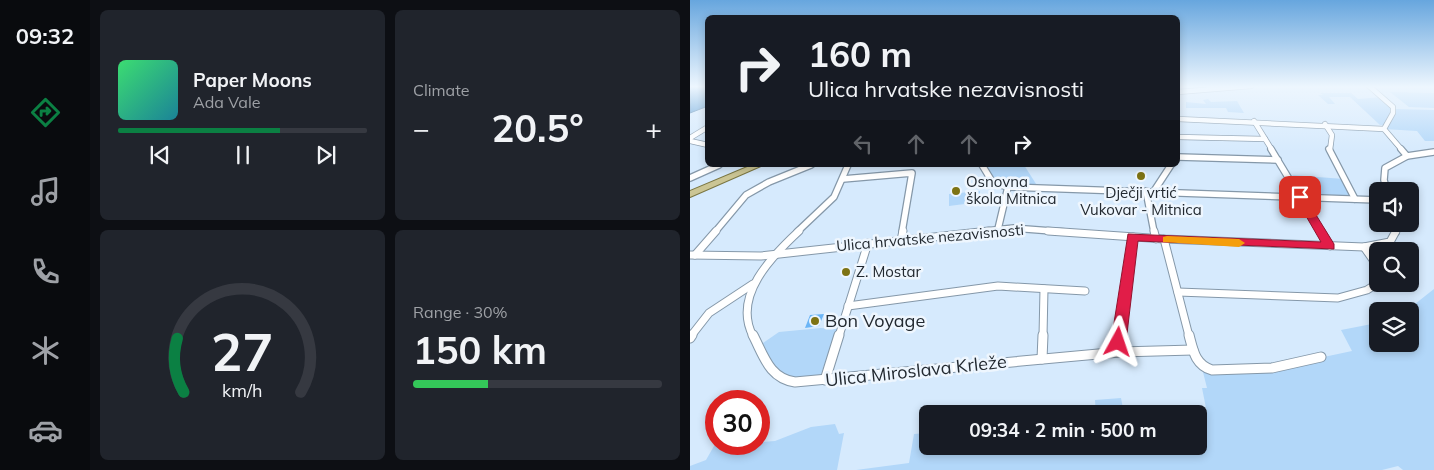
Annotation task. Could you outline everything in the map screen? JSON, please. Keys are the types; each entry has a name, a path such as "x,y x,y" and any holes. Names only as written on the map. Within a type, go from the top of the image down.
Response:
{"main road":[{"path":"690,194 754,167"}],"street":[{"path":"1384,129 1393,113 1392,108"},
{"path":"1180,119 1325,124 1384,129 1406,156"},
{"path":"1254,121 1330,246"},
{"path":"1325,124 1332,135 1329,149 1355,199"},
{"path":"690,140 705,129"},
{"path":"1180,137 1265,139"},
{"path":"690,140 705,143"},
{"path":"1385,182 1386,168 1406,156 1434,152"},
{"path":"1180,157 1278,160"},
{"path":"690,178 715,167"},
{"path":"692,255 746,195 769,182 806,167"},
{"name":"Ulica Miroslava Krleže","path":"847,167 834,197 774,254 754,283 748,296 748,319 751,332 774,374 783,380 795,382 825,380 1118,352 1193,350"},
{"path":"899,174 901,167"},
{"path":"983,167 993,183 1008,187 1369,200"},
{"path":"1154,192 1170,167"},
{"path":"843,179 912,173 901,240"},
{"path":"998,229 1008,187"},
{"path":"1146,191 1178,292 1193,350 1202,368 1212,370 1272,368 1321,357"},
{"name":"Ulica hrvatske nezavisnosti","path":"692,255 748,257 998,229 1032,229 1160,239 1364,247 1390,242 1396,232"},
{"path":"1118,352 1132,237"},
{"path":"825,380 868,243"},
{"path":"1364,247 1369,254"},
{"path":"690,338 694,329 708,313 754,283"},
{"path":"848,306 963,289 998,286 1085,291"},
{"path":"1042,359 1044,289"},
{"path":"1178,292 1338,298 1369,289"}],"shaded area":[{"path":"1186,108 1241,108 1244,113 1228,112 1226,108"},
{"path":"1362,108 1434,110 1434,141 1425,141 1417,131 1384,129 1385,125 1380,125"},
{"path":"984,167 1025,167 1038,187 997,184"},
{"path":"1291,175 1344,179 1351,197 1304,195 1298,191 1299,188 1304,188 1297,177"},
{"path":"980,191 980,202 949,206 949,194"},
{"path":"1434,289 1434,470 1403,470 1398,466 1382,470 856,470 909,463 914,434 919,434 919,455 1207,455 1207,405 1205,405 1202,388 1207,388 1202,368 1272,368 1352,351 1341,330 1369,325 1369,352 1419,352 1419,302 1417,302"},
{"path":"821,328 837,329 821,374 813,378 802,379 786,377 778,373 770,361 763,343 779,332"},
{"path":"1121,398 1122,405 1095,405 1095,400"},
{"path":"835,424 839,434 844,433 837,470 690,470 690,466 706,460 709,455 770,455 770,441 811,427"}],"water":[{"path":"690,108 703,108 690,113"}],"building":[{"name":"Bon Voyage","path":"824,314 819,326 805,328 810,315"}],"slow traffic":[{"path":"1167,240 1239,243"}],"place":[{"name":"Dječji vrtić Vukovar - Mitnica","path":"1141,176"},
{"name":"Osnovna škola Mitnica","path":"956,191"},
{"name":"Z. Mostar","path":"846,272"},
{"name":"Bon Voyage","path":"815,321"}],"route":[{"path":"1118,342 1132,237 1164,240 1330,246 1300,197"}]}
